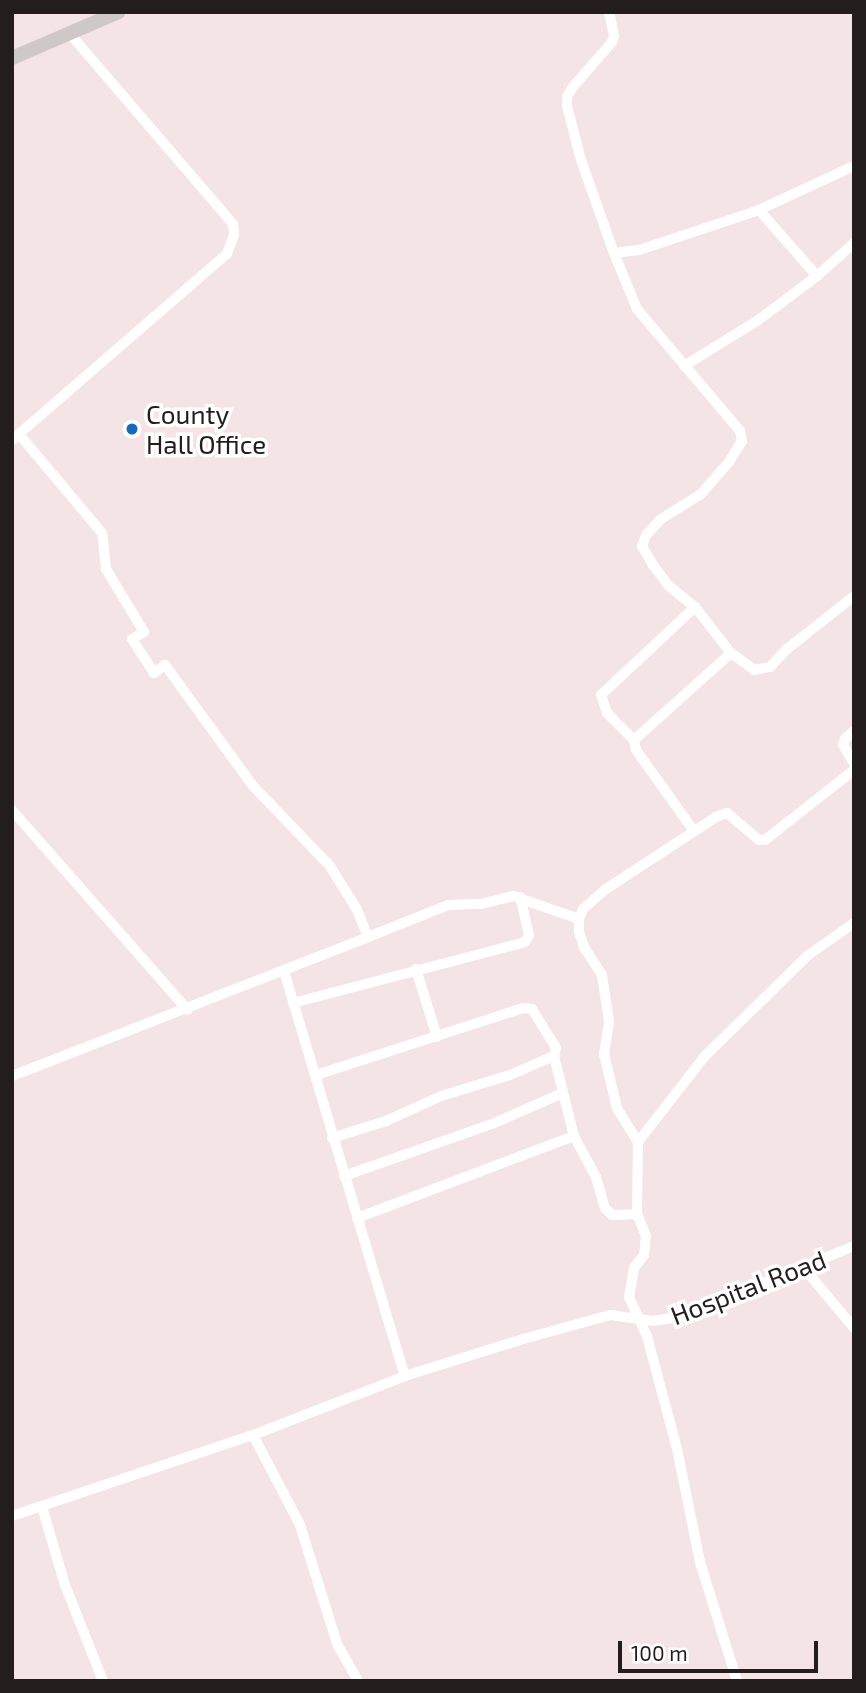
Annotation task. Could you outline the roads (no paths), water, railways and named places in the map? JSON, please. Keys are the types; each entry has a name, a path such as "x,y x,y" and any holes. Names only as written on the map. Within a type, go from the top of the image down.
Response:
{"street":[{"path":"12,58 119,12"},
{"path":"608,12 614,36 612,43 567,97 581,160 637,309 740,431 742,441 729,462 701,494 661,519 646,535 642,546 669,586 695,607 731,653 754,670 770,667 787,649 854,596"},
{"path":"70,34 233,224 234,235 227,254 16,437 102,533 106,569 144,632 132,639 154,673 165,665 253,786 330,866 356,908 368,937"},
{"path":"614,253 639,250 760,210 854,166"},
{"path":"760,210 817,276"},
{"path":"684,366 757,321 817,276 854,243"},
{"path":"694,831 636,750 634,740 607,713 601,695 695,607"},
{"path":"634,740 731,653"},
{"path":"854,731 845,738 843,745 854,763"},
{"path":"737,1681 700,1562 674,1436 642,1319 629,1297 634,1268 644,1255 646,1236 637,1214 638,1142 617,1108 604,1054 609,1021 602,975 584,947 579,932 579,919 583,909 606,890 694,831 727,813 759,840 765,840 854,769"},
{"path":"12,810 188,1010"},
{"path":"293,1003 525,942 529,935 520,897"},
{"path":"12,1076 188,1010 448,905 520,897 579,919"},
{"path":"638,1142 705,1056 807,956 854,923"},
{"path":"416,969 437,1037"},
{"path":"284,971 405,1376"},
{"path":"316,1075 523,1008 532,1009 556,1048 554,1056 574,1136 596,1177 607,1212 612,1215 637,1214"},
{"path":"332,1138 386,1122 441,1096 510,1075 554,1056"},
{"path":"344,1176 492,1124 563,1093"},
{"path":"357,1218 574,1136"},
{"name":"Hospital Road","path":"12,1516 253,1435 405,1376 610,1315 664,1321 683,1316 854,1246"},
{"path":"803,1268 854,1328"},
{"path":"253,1435 300,1525 337,1644 358,1681"},
{"path":"42,1507 65,1585 103,1681"}],"place":[{"name":"County Hall Office","path":"132,429"}]}
